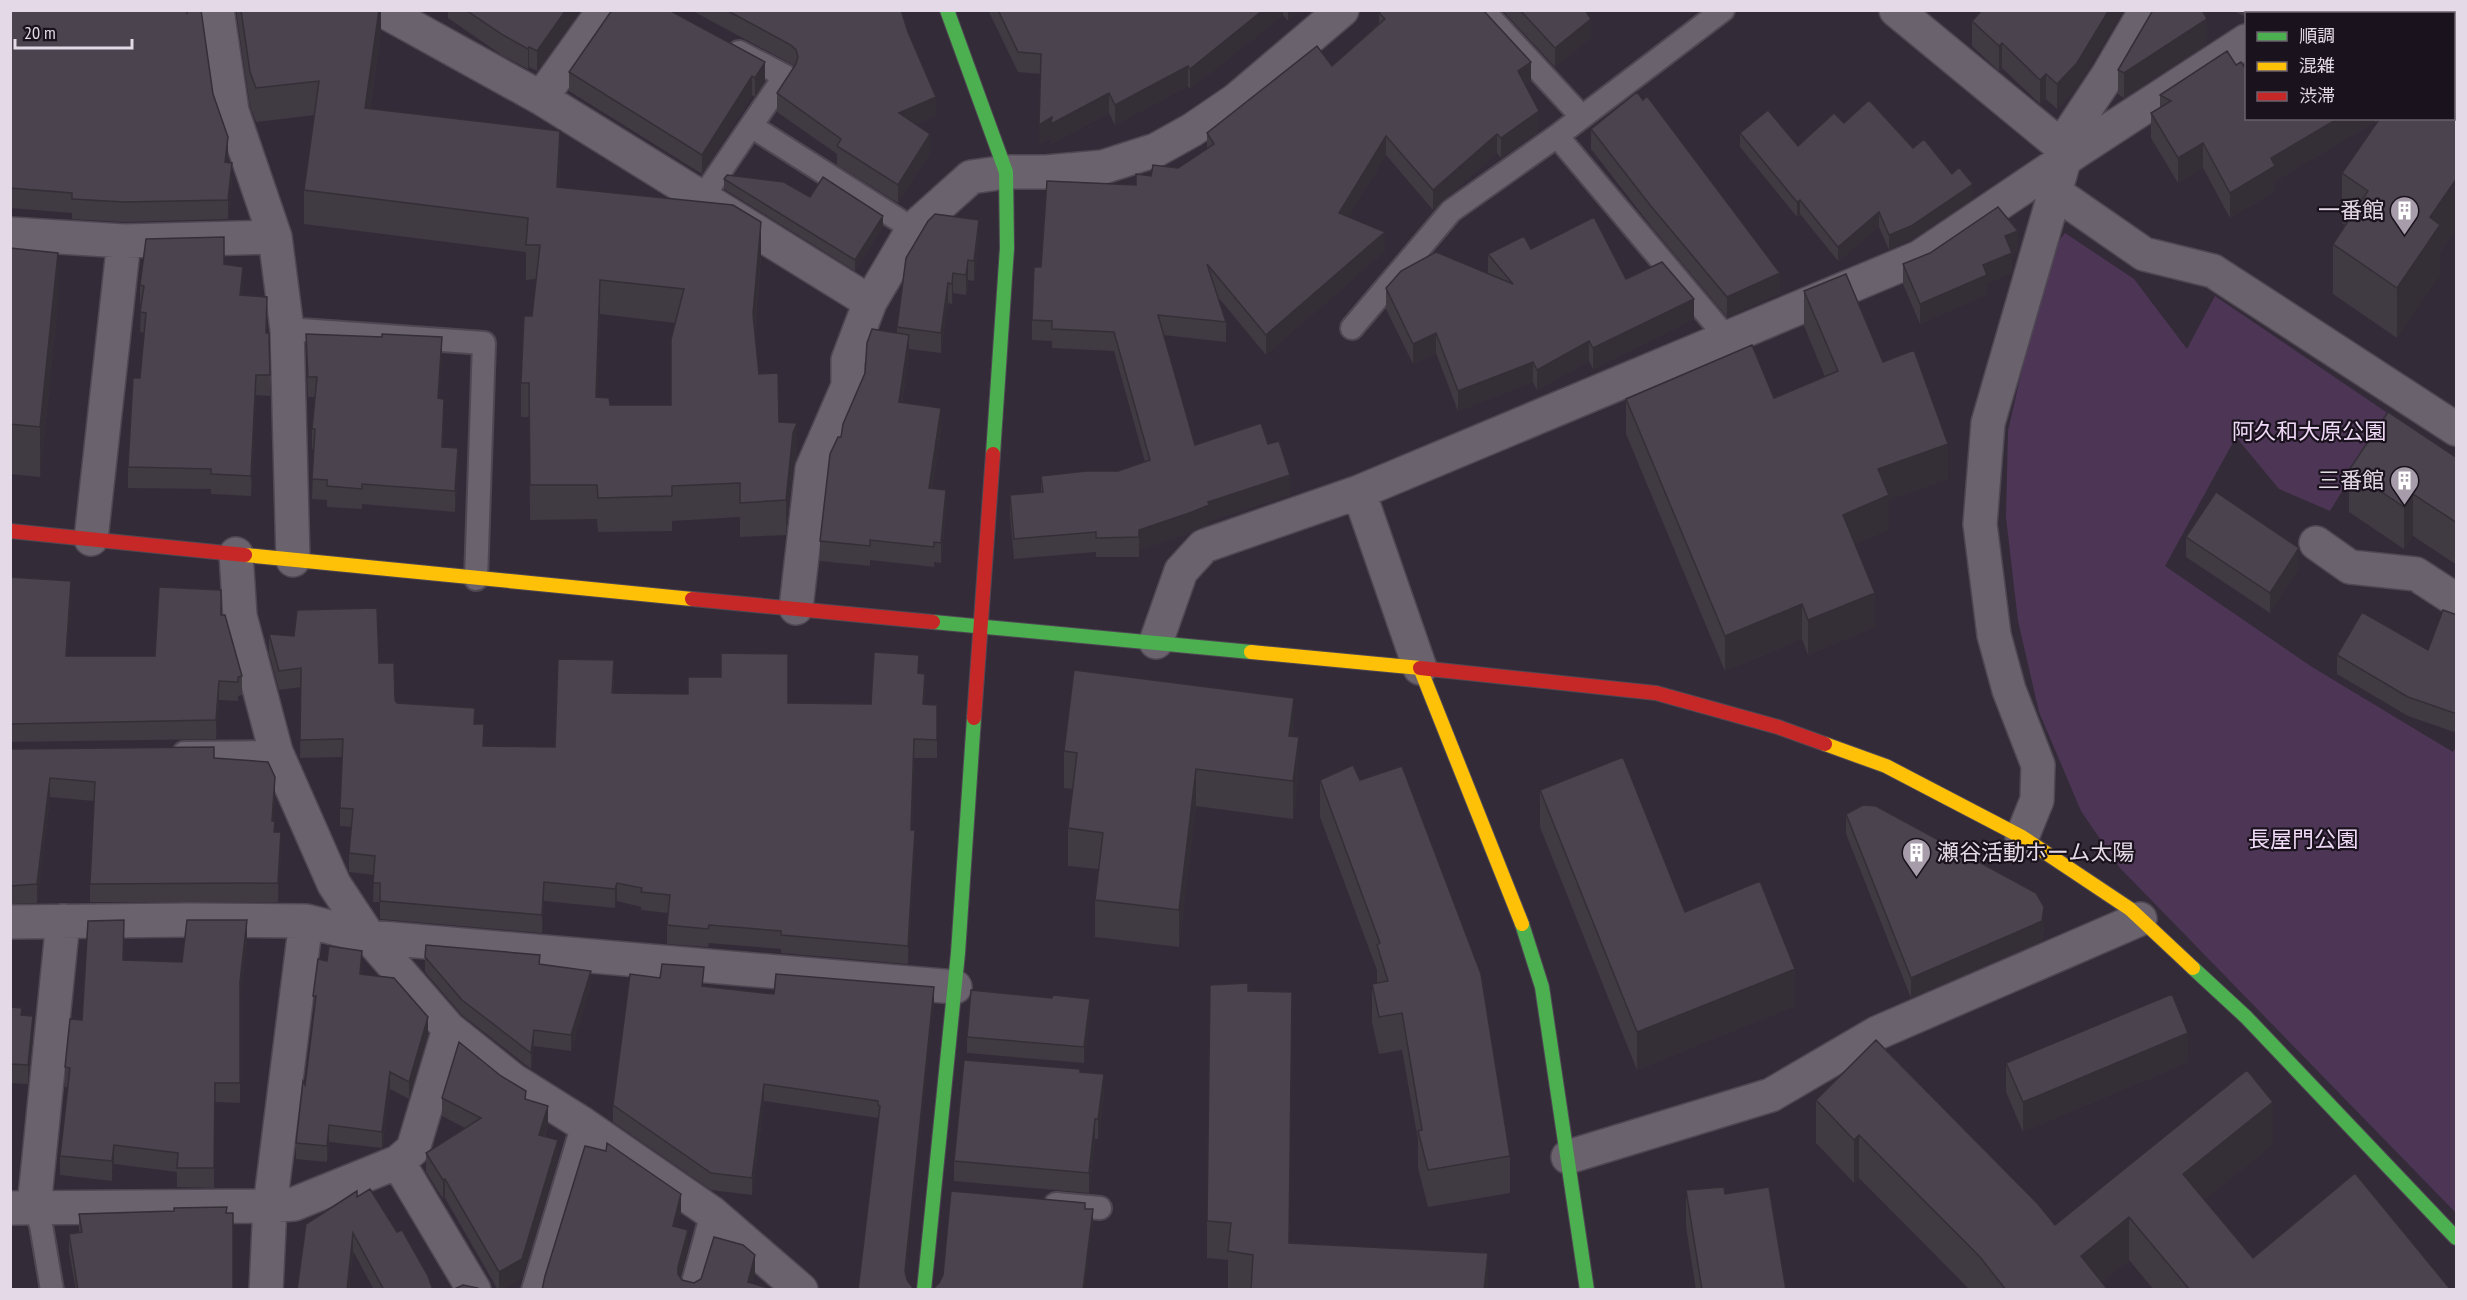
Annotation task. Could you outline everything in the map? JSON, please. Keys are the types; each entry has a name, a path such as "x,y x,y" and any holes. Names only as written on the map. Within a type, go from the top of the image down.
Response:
{"street":[{"path":"217,10 232,111 275,237 287,329 293,560"},
{"path":"382,10 542,98 870,302"},
{"path":"542,98 604,10"},
{"path":"924,1290 936,1193 955,987 1007,248 1006,172 947,10"},
{"path":"796,608 812,469 848,386 848,360 870,302 913,229 971,177 1006,172 1046,172 1103,167 1156,150 1192,130 1236,100 1342,10"},
{"path":"1896,10 2063,153"},
{"path":"2022,837 2037,800 2038,765 2009,690 1994,635 1980,524 1988,423 2056,193 2063,153 2146,10"},
{"path":"1156,642 1181,571 1204,546 1359,492 1920,257 2063,153 2245,42"},
{"path":"2056,193 2144,254 2213,271 2457,429"},
{"path":"10,234 124,241 275,237"},
{"path":"91,539 124,241"},
{"path":"1359,492 1420,668 1523,928 1542,987 1587,1290"},
{"path":"10,531 476,579 1156,642 1656,693 1778,727 1886,766 2022,837 2130,909 2246,1017 2457,1238"},
{"path":"2316,543 2350,567 2416,574 2457,600"},
{"path":"236,554 240,616 276,752 334,884 369,937 449,1029 513,1080 583,1124 712,1213 801,1290"},
{"path":"1568,1157 1771,1095 1877,1033 2140,919"},
{"path":"63,921 22,1207 270,1206 294,1203 398,1162 413,1149 449,1029"},
{"path":"10,922 306,921 369,937 955,987"},
{"path":"266,1290 270,1206 306,921"},
{"path":"398,1162 474,1290"}],"lane":[{"path":"1483,10 1582,117"},
{"path":"1352,328 1451,211 1557,136 1724,10"},
{"path":"702,198 785,76 723,43"},
{"path":"751,126 913,229"},
{"path":"1557,136 1727,338"},
{"path":"287,329 484,343 476,579"},
{"path":"160,753 276,752"},
{"path":"948,1065 970,1066"},
{"path":"533,1290 583,1124"},
{"path":"936,1193 959,1195"},
{"path":"1029,1201 1100,1208"},
{"path":"22,1207 40,1225 52,1290"},
{"path":"691,1290 712,1213"}],"green space":[{"name":"長屋門公園","path":"2065,233 2134,279 2187,349 2215,296 2389,414 2330,511 2279,489 2236,437 2165,566 2312,667 2453,752 2456,747 2456,1213 2120,868 2081,811 2039,712 2018,621 2006,518 2008,431 2048,255"}],"building":[{"path":"10,10 186,10 187,14 187,10 201,10 213,94 228,137 225,162 232,163 228,200 124,202 72,199 72,193 10,188"},
{"path":"241,10 379,10 365,108 560,131 557,187 733,205 761,222 753,314 759,374 778,373 779,422 797,423 793,433 786,500 740,503 740,483 672,486 672,496 598,498 597,485 530,485 529,383 521,383 524,316 532,316 540,245 526,245 528,218 304,190 319,81 256,88 250,72","holes":["600,280 684,289 671,339 671,405 610,405 609,398 596,397"]},
{"path":"466,10 566,10 537,51 529,47 528,49 503,35"},
{"path":"612,10 669,10 765,62 755,78 752,76 702,155 569,72"},
{"path":"726,10 901,10 936,97 899,113 930,134 898,185 837,146 841,139 777,93 796,64 798,57 796,50 791,45"},
{"path":"998,10 1263,10 1190,69 1188,66 1115,105 1109,93 1051,124 1052,117 1039,125 1041,54 1018,52"},
{"path":"1382,10 1483,10 1531,62 1518,71 1539,111 1501,138 1497,134 1433,190 1386,136 1339,213 1385,232 1266,335 1207,264 1226,322 1158,315 1195,445 1261,423 1268,444 1279,441 1290,475 1208,502 1209,505 1192,512 1139,530 1139,537 1096,538 1096,532 1014,539 1010,495 1043,492 1041,476 1086,471 1118,471 1150,460 1114,332 1052,329 1052,321 1032,320 1034,267 1041,267 1047,181 1136,185 1136,174 1151,176 1153,165 1178,168 1214,144 1207,133 1317,46 1332,66 1385,19 1379,13"},
{"path":"1520,10 1585,10 1591,19 1555,48"},
{"path":"1982,10 2109,10 2077,63 2057,84 2046,74 2040,80 2002,43 1999,46 1972,21"},
{"path":"2153,10 2202,10 2207,19 2124,73 2118,70"},
{"path":"2296,10 2431,10 2432,12 2300,12"},
{"path":"2436,10 2457,10 2457,56 2455,55 2455,12 2436,12"},
{"path":"2227,51 2236,65 2241,62 2245,68 2245,120 2336,120 2271,158 2275,166 2230,193 2203,143 2178,158 2151,113 2171,101 2160,95"},
{"path":"1637,92 1643,100 1647,96 1780,273 1727,297 1650,205 1591,129"},
{"path":"1869,100 1913,148 1924,139 1952,174 1959,167 1973,184 1911,226 1889,235 1879,212 1838,247 1800,200 1797,202 1740,133 1768,110 1798,146 1834,113 1844,123"},
{"path":"2455,113 2457,114 2457,178 2430,217 2440,225 2397,288 2333,244 2368,191 2342,173 2379,120 2455,120"},
{"path":"727,175 784,182 810,197 823,177 883,216 855,260 724,179"},
{"path":"1998,207 2018,231 2005,236 2012,253 1983,265 1987,275 1920,304 1903,264 1930,253"},
{"path":"935,214 979,220 974,261 968,260 966,275 953,273 952,284 948,283 941,333 897,327 906,258 928,221"},
{"path":"1594,217 1626,279 1662,262 1694,299 1593,348 1589,341 1537,370 1533,362 1458,391 1436,333 1413,344 1386,288 1401,271 1436,252 1513,284 1488,254 1524,236 1531,249"},
{"path":"224,237 224,264 243,267 240,295 267,297 266,333 269,333 270,375 256,375 251,476 211,474 211,469 128,467 133,378 140,378 146,313 140,312 144,286 140,285 146,239"},
{"path":"10,248 58,253 40,427 10,424"},
{"path":"1846,274 1883,362 1914,350 1948,444 1878,469 1889,495 1843,515 1875,593 1808,620 1802,604 1725,636 1626,399 1752,345 1774,398 1838,371 1804,291"},
{"path":"872,329 909,335 899,402 941,408 929,488 946,490 941,543 934,542 934,547 870,540 870,546 820,541 830,454 838,437 841,437 843,424 865,373 867,343"},
{"path":"306,334 442,337 438,398 444,399 442,447 458,448 455,491 362,484 362,489 327,486 327,480 312,479 315,429 312,429 317,377 308,377"},
{"path":"2388,412 2457,458 2457,523 2413,494 2404,507 2349,470"},
{"path":"2216,492 2299,548 2270,593 2186,537"},
{"path":"10,577 71,581 66,656 155,656 159,587 221,590 221,615 225,615 242,676 238,677 238,682 219,681 216,720 10,724"},
{"path":"377,608 379,663 394,663 397,703 475,708 474,724 484,724 483,746 555,747 558,659 614,660 612,693 688,694 688,677 721,677 721,653 788,654 788,703 871,704 874,652 919,655 918,673 925,674 923,704 937,705 937,740 914,739 911,830 915,830 908,946 781,935 781,931 709,925 708,929 667,925 670,895 641,892 642,888 617,883 615,889 544,882 542,915 380,901 380,883 373,883 375,856 349,853 353,809 340,808 343,739 300,740 301,668 279,671 269,634 294,636 297,610"},
{"path":"2443,610 2457,615 2457,714 2408,697 2337,655 2362,612 2428,650"},
{"path":"1074,670 1294,698 1289,736 1299,737 1293,781 1196,769 1179,910 1095,900 1103,833 1068,828 1077,753 1064,751"},
{"path":"214,747 214,758 268,762 275,777 272,821 275,821 274,832 281,832 278,883 90,884 95,782 50,778 37,884 10,886 10,749"},
{"path":"1623,757 1685,912 1760,881 1795,969 1637,1032 1540,790"},
{"path":"1353,765 1360,780 1402,766 1481,974 1510,1156 1428,1170 1418,1131 1422,1130 1402,1013 1379,1017 1372,984 1388,981 1377,945 1380,943 1320,780"},
{"name":"瀬谷活動ホーム太陽","path":"1863,805 1876,806 2036,893 2044,907 2042,921 1911,978 1846,814"},
{"path":"124,920 123,960 182,962 187,920 247,920 240,982 240,1083 215,1083 214,1168 177,1168 178,1153 114,1145 112,1161 60,1156 70,1068 65,1067 70,1019 82,1020 88,921"},
{"path":"426,945 540,955 539,964 591,971 571,1035 534,1030 531,1053 462,1000 425,957"},
{"path":"329,946 362,951 360,974 394,978 428,1017 409,1082 390,1072 382,1132 329,1125 327,1146 296,1143 316,996 313,996 318,959 327,961"},
{"path":"662,964 704,967 702,986 774,994 776,974 934,987 905,1271 907,1280 917,1290 858,1290 880,1106 878,1101 764,1084 752,1178 711,1173 613,1105 630,974 660,978"},
{"path":"1248,983 1248,991 1292,992 1289,1243 1488,1253 1484,1290 1251,1290 1253,1255 1228,1251 1231,1223 1207,1221 1210,985"},
{"path":"971,990 1052,998 1053,995 1090,999 1084,1047 967,1037"},
{"path":"2172,994 2188,1033 2023,1102 2006,1063"},
{"path":"10,1007 22,1008 21,1015 33,1016 28,1065 10,1064"},
{"path":"1876,1040 2038,1204 2055,1225 2247,1070 2273,1102 2183,1174 2253,1258 2355,1173 2451,1290 2190,1290 2129,1217 2081,1256 2108,1290 2006,1290 1980,1257 1859,1135 1854,1140 1816,1100"},
{"path":"459,1042 501,1076 526,1091 525,1099 548,1106 539,1135 558,1140 522,1259 499,1272 445,1179 443,1180 426,1153 481,1118 442,1098"},
{"path":"964,1060 1080,1069 1080,1072 1104,1074 1098,1119 1095,1119 1089,1173 954,1161"},
{"path":"607,1143 681,1194 673,1226 688,1230 678,1267 678,1274 682,1280 694,1283 701,1279 714,1237 743,1245 755,1255 748,1282 774,1290 542,1290 585,1146 606,1151"},
{"path":"1724,1187 1725,1194 1769,1187 1786,1290 1702,1290 1686,1190"},
{"path":"370,1189 397,1232 402,1230 428,1276 433,1290 384,1290 353,1233 347,1290 297,1290 306,1224 357,1191 357,1197"},
{"path":"951,1191 1085,1203 1085,1209 1093,1209 1083,1290 932,1290 943,1275"},
{"path":"227,1207 226,1213 233,1213 233,1290 78,1290 69,1234 82,1232 79,1214"},
{"path":"463,1285 478,1288 478,1290 452,1290"}],"traffic: fast":[{"path":"947,10 1006,172 1007,248 993,454"},
{"path":"933,622 1251,652"},
{"path":"924,1290 958,953 974,718"},
{"path":"1522,924 1542,987 1587,1290"},
{"path":"2193,968 2246,1017 2456,1238"}],"traffic: slow":[{"path":"245,555 692,599"},
{"path":"1251,652 1420,668 1522,924"},
{"path":"1825,744 1886,766 2022,837 2130,909 2193,968"}],"traffic: jam":[{"path":"974,718 993,454"},
{"path":"10,531 245,555"},
{"path":"692,599 933,622"},
{"path":"1420,668 1656,693 1778,727 1825,744"}],"place":[{"name":"一番館","path":"2405,236"},
{"name":"三番館","path":"2405,506"},
{"name":"瀬谷活動ホーム太陽","path":"1916,878"}],"park label":[{"name":"阿久和大原公園","path":"2309,431"}]}
